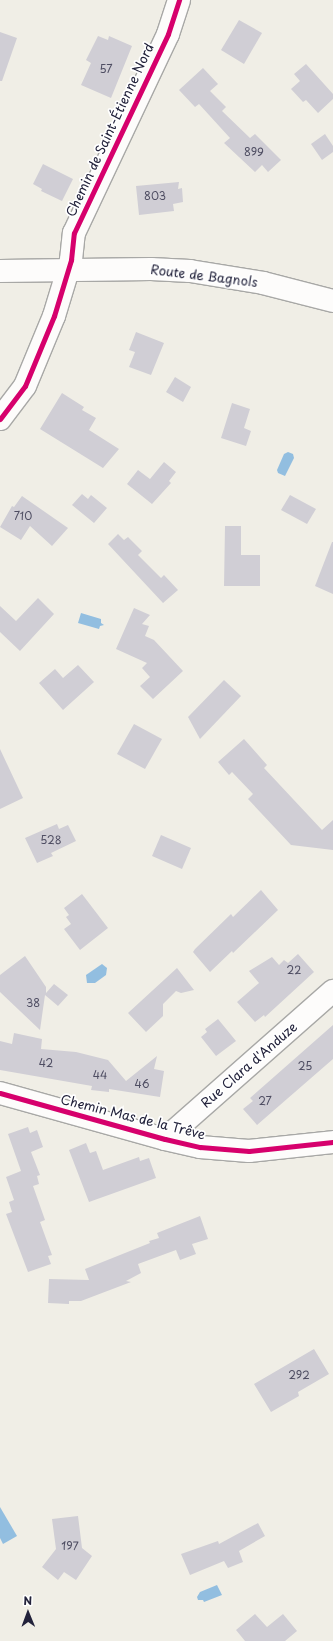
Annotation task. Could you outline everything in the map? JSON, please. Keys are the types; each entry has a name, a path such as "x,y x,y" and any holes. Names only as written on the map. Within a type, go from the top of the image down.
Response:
{"street":[{"name":"Chemin de Saint-Étienne Nord","path":"0,419 25,386 54,316 71,260 74,233 168,34 179,0"},
{"name":"Route de Bagnols","path":"0,271 151,269 190,272 263,283 333,301"},
{"name":"Rue Clara d'Anduze","path":"165,1139 333,991"},
{"name":"Chemin Mas de la Trêve","path":"0,1093 165,1139 200,1147 249,1151 333,1142"}],"water":[{"path":"288,452 293,454 294,458 285,476 278,473 277,470 284,454"},
{"path":"81,613 101,619 101,623 104,625 100,626 99,629 78,623"},
{"path":"102,964 107,968 106,975 95,983 87,983 86,975"},
{"path":"0,1507 17,1536 3,1544 0,1538"},
{"path":"217,1585 222,1595 204,1602 203,1600 198,1600 197,1597 200,1592"}],"building":[{"path":"239,20 262,33 244,64 221,50"},
{"path":"0,32 17,38 2,81 0,81"},
{"path":"98,36 108,40 109,36 132,46 111,98 81,85 91,63 86,60"},
{"path":"306,64 333,94 333,99 318,113 306,100 303,102 291,89 300,81 294,74"},
{"path":"203,68 218,84 210,91 226,107 222,111 250,138 255,134 281,160 268,172 262,165 255,172 224,143 230,138 199,104 195,107 179,90"},
{"path":"325,134 333,146 333,152 322,160 311,144"},
{"path":"43,164 73,179 62,201 41,191 42,189 33,184"},
{"path":"179,182 178,189 182,188 183,202 173,204 174,211 139,215 136,186"},
{"path":"136,332 164,343 151,375 129,367 135,352 129,350"},
{"path":"175,377 191,387 183,402 166,392"},
{"path":"62,393 84,407 82,410 96,418 89,430 119,449 103,468 40,429"},
{"path":"232,403 250,409 244,428 251,431 246,446 221,438"},
{"path":"164,462 176,472 169,481 171,483 152,504 127,484 138,470 150,479"},
{"path":"82,494 88,499 91,495 107,508 94,523 72,505"},
{"path":"290,495 316,509 307,524 281,510"},
{"path":"22,496 68,528 52,546 30,526 21,540 0,527 12,506 14,507"},
{"path":"225,526 241,526 241,555 260,555 260,586 224,586"},
{"path":"118,534 124,540 128,537 142,551 138,555 161,578 164,575 178,590 163,603 108,544"},
{"path":"333,542 333,594 315,586"},
{"path":"38,598 54,614 20,651 0,632 0,606 16,621"},
{"path":"134,608 150,615 142,624 149,626 145,636 154,640 183,671 153,699 140,686 150,677 142,668 147,663 116,649"},
{"path":"78,665 94,682 63,710 39,683 55,669 63,678"},
{"path":"224,680 241,696 200,739 188,717"},
{"path":"134,724 162,739 145,769 117,754"},
{"path":"244,739 267,765 264,768 322,830 333,820 333,850 291,845 248,799 253,794 232,772 229,775 218,762"},
{"path":"0,749 23,798 0,809"},
{"path":"57,824 59,829 68,825 76,841 51,853 53,856 37,863 25,838"},
{"path":"161,835 191,848 182,869 152,856"},
{"path":"261,890 278,910 233,953 232,951 210,972 193,952 231,914 233,917"},
{"path":"82,894 108,928 80,950 64,929 71,924 66,917 69,915 64,908"},
{"path":"298,954 314,972 265,1017 264,1015 255,1022 237,1002 259,983 249,971 272,957 279,965 284,960 288,963"},
{"path":"25,956 46,987 46,993 54,984 68,995 58,1006 45,995 40,1030 0,992 0,975"},
{"path":"177,968 194,990 181,993 176,991 163,1004 163,1016 146,1032 128,1013"},
{"path":"218,1019 236,1041 216,1056 201,1037 207,1032 205,1029"},
{"path":"333,1025 333,1059 257,1125 243,1109 253,1101 250,1098"},
{"path":"14,1033 42,1039 41,1049 76,1052 108,1060 126,1081 157,1056 154,1069 164,1071 160,1097 109,1089 109,1092 91,1090 92,1086 0,1070 0,1041 12,1044"},
{"path":"28,1127 30,1133 37,1130 43,1147 31,1152 40,1175 37,1176 39,1184 33,1186 45,1220 40,1222 52,1255 48,1256 51,1264 28,1272 6,1214 12,1212 9,1202 14,1200 6,1177 21,1171 8,1134"},
{"path":"86,1143 90,1153 96,1151 103,1170 139,1157 140,1161 149,1158 156,1178 89,1202 69,1150"},
{"path":"200,1216 208,1239 192,1244 196,1254 180,1260 176,1250 138,1264 141,1273 126,1281 131,1282 81,1301 69,1301 69,1304 48,1303 49,1279 89,1280 85,1269 150,1243 149,1241 159,1238 157,1233"},
{"path":"314,1349 329,1374 298,1392 299,1396 271,1412 254,1384"},
{"path":"78,1516 82,1548 92,1556 76,1580 64,1572 58,1580 42,1567 56,1549 52,1519"},
{"path":"258,1523 265,1536 239,1551 243,1562 228,1568 224,1561 190,1575 181,1554 218,1541 219,1544"},
{"path":"255,1614 267,1627 283,1614 297,1631 285,1641 245,1641 236,1630"}],"cycle path":[{"path":"0,419 25,386 54,316 71,260 74,233 168,34 179,0"},
{"path":"0,1093 165,1139 200,1147 249,1151 333,1142"}]}
